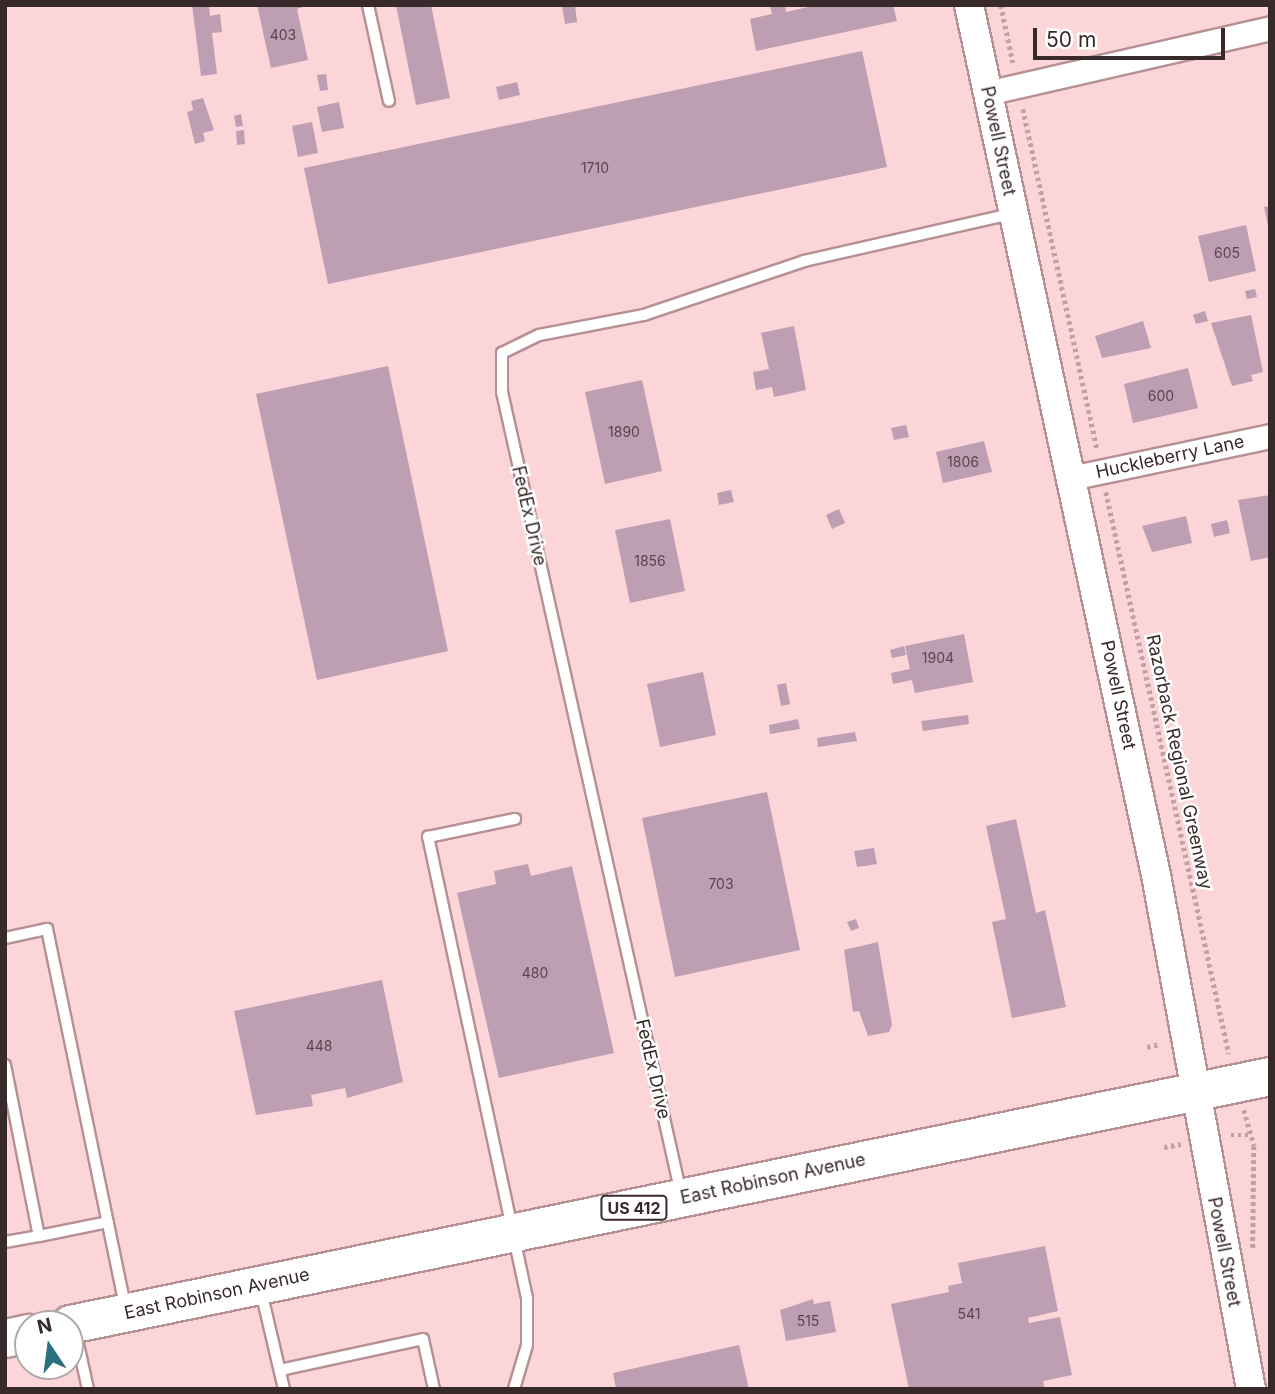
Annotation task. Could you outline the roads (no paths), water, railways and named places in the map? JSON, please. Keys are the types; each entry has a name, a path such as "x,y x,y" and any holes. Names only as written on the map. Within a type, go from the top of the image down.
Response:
{"highway":[{"name":"East Robinson Avenue","path":"84,1322 1270,1076"}],"street":[{"name":"Powell Street","path":"969,5 1156,875 1197,1091 1204,1151 1251,1389"},
{"path":"987,93 1270,28"},
{"name":"Huckleberry Lane","path":"1071,478 1270,436"}],"lane":[{"path":"368,5 389,100"},
{"name":"FedEx Drive","path":"682,1198 502,392 502,353 539,335 644,315 804,261 1014,214"},
{"path":"514,1389 527,1345 527,1297 428,837 515,819"},
{"path":"5,938 47,929 126,1313"},
{"path":"5,1065 39,1236"},
{"path":"5,1242 108,1222"},
{"path":"260,1285 284,1389"},
{"path":"280,1370 424,1339 434,1389"}]}
